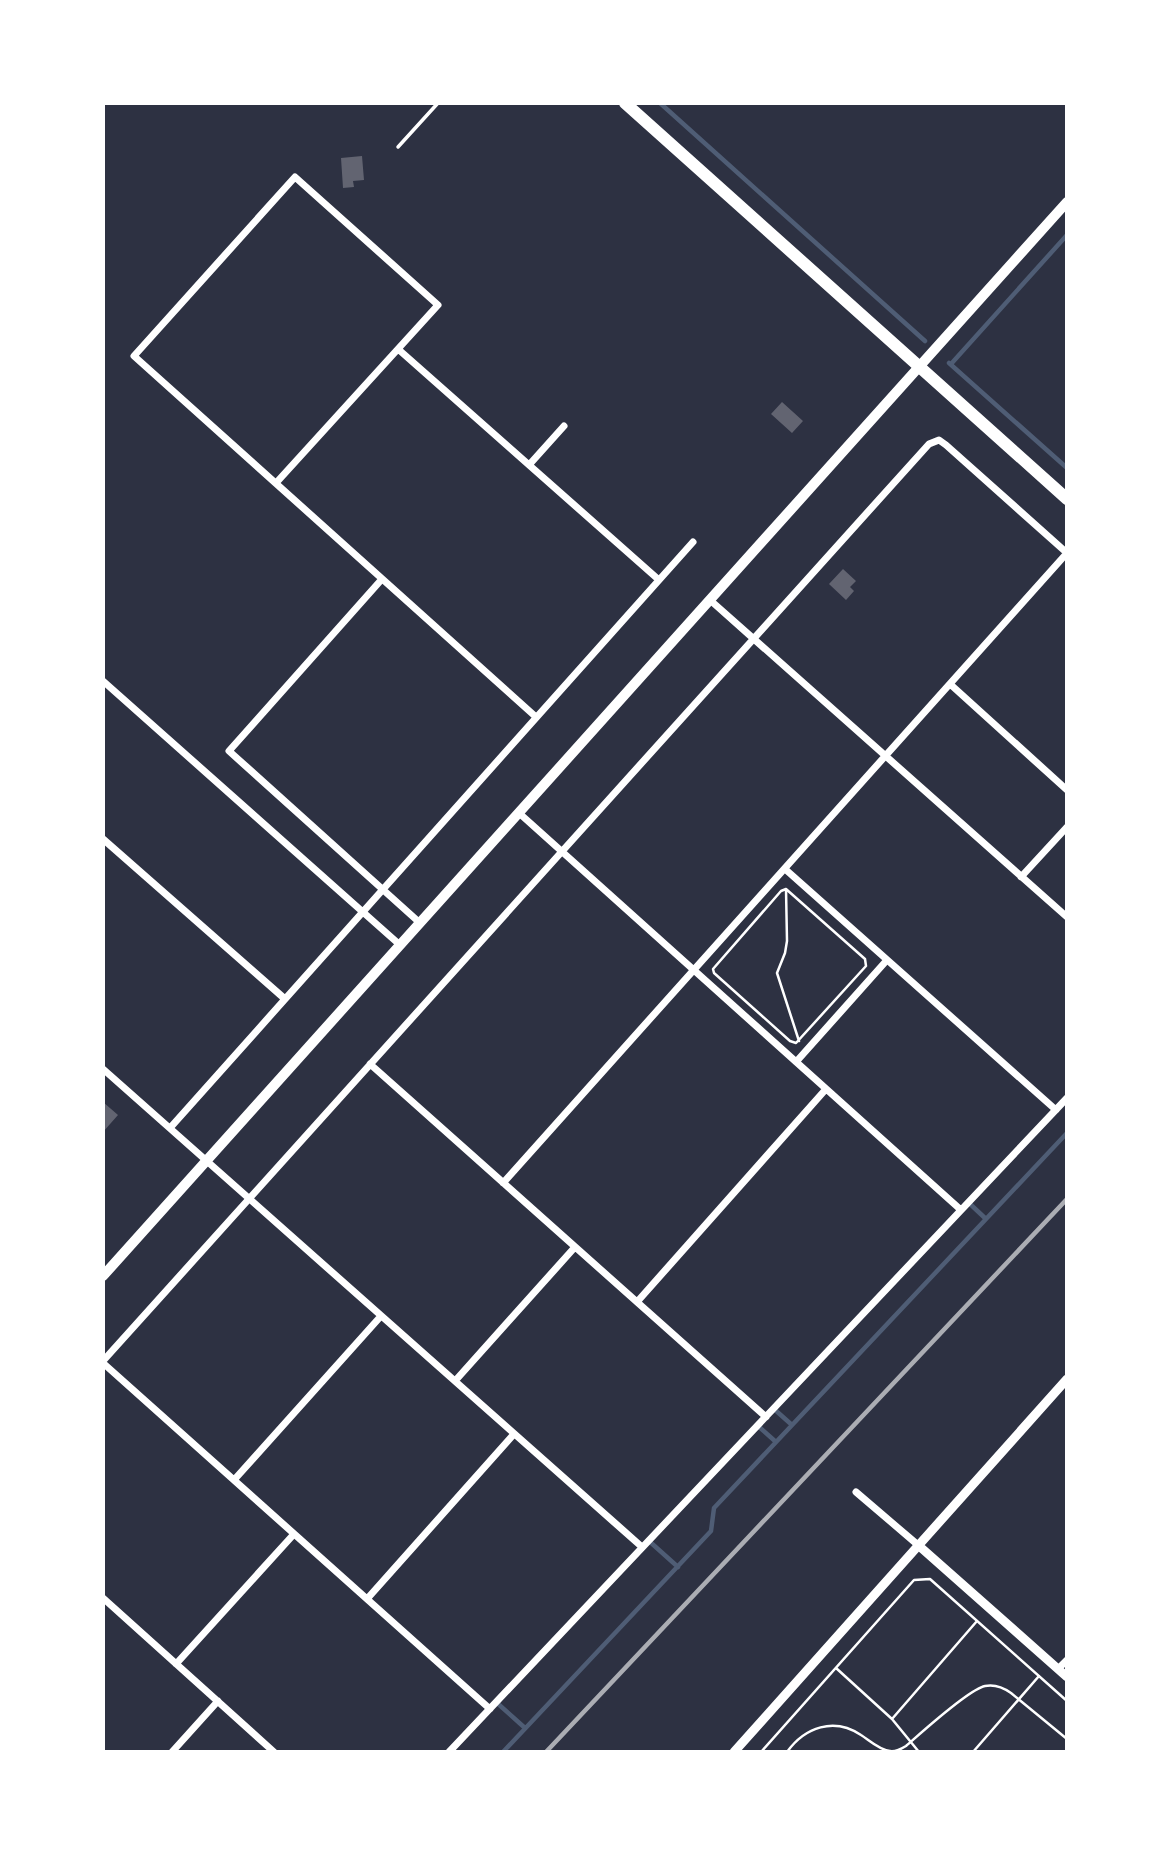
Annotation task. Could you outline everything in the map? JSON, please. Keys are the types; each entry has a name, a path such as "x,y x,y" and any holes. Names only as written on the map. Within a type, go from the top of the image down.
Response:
{"main road":[{"path":"625,103 1067,499"},
{"path":"103,1276 1067,202"}],"street":[{"path":"276,483 438,305 295,177 134,356 536,717"},
{"path":"398,349 659,580"},
{"path":"529,466 564,426"},
{"path":"490,1709 103,1362 926,446 935,440 946,444 1067,553 503,1183"},
{"path":"170,1128 693,542"},
{"path":"382,579 229,751 420,923"},
{"path":"710,600 1067,917"},
{"path":"103,681 400,946"},
{"path":"950,684 1067,790"},
{"path":"519,813 961,1210"},
{"path":"1021,877 1067,827"},
{"path":"103,839 285,999"},
{"path":"785,869 1056,1110"},
{"path":"796,1062 887,960"},
{"path":"370,1064 766,1417"},
{"path":"103,1069 642,1547"},
{"path":"637,1302 826,1089"},
{"path":"449,1752 1067,1098"},
{"path":"455,1381 575,1247"},
{"path":"234,1480 381,1316"},
{"path":"734,1752 1067,1379"},
{"path":"367,1599 514,1434"},
{"path":"856,1492 1067,1677"},
{"path":"176,1664 294,1534"},
{"path":"103,1598 274,1752"},
{"path":"1058,1669 1067,1660"},
{"path":"172,1752 218,1701"}],"lane":[{"path":"398,147 438,103"}],"path":[{"path":"786,889 787,941 776,973 799,1041"},
{"path":"786,889 866,962 866,966 796,1043 790,1041 714,973 713,969 781,891 786,889"},
{"path":"930,1579 933,1575"},
{"path":"909,1576 914,1580 930,1579 1067,1700"},
{"path":"761,1752 914,1580"},
{"path":"892,1719 977,1621"},
{"path":"836,1668 892,1719 919,1752"},
{"path":"972,1752 1039,1676"},
{"path":"787,1752 810,1730 825,1726 852,1730 886,1751 897,1751 979,1688 990,1685 1001,1687 1019,1699 1067,1739"}],"building":[{"path":"362,156 364,180 353,181 354,187 343,188 341,158"},
{"path":"782,402 803,421 792,433 771,414"},
{"path":"843,569 856,581 850,587 854,591 846,600 829,584"},
{"path":"103,1102 118,1115 103,1132"}],"waterway":[{"path":"660,103 925,341"},
{"path":"951,364 1067,235"},
{"path":"949,363 1067,468"},
{"path":"503,1752 711,1531 714,1508 1067,1133"},
{"path":"969,1203 986,1219"},
{"path":"774,1409 792,1425"},
{"path":"758,1426 776,1442"},
{"path":"649,1541 678,1567"},
{"path":"496,1702 525,1728"}],"railway":[{"path":"546,1752 1067,1199"}]}
